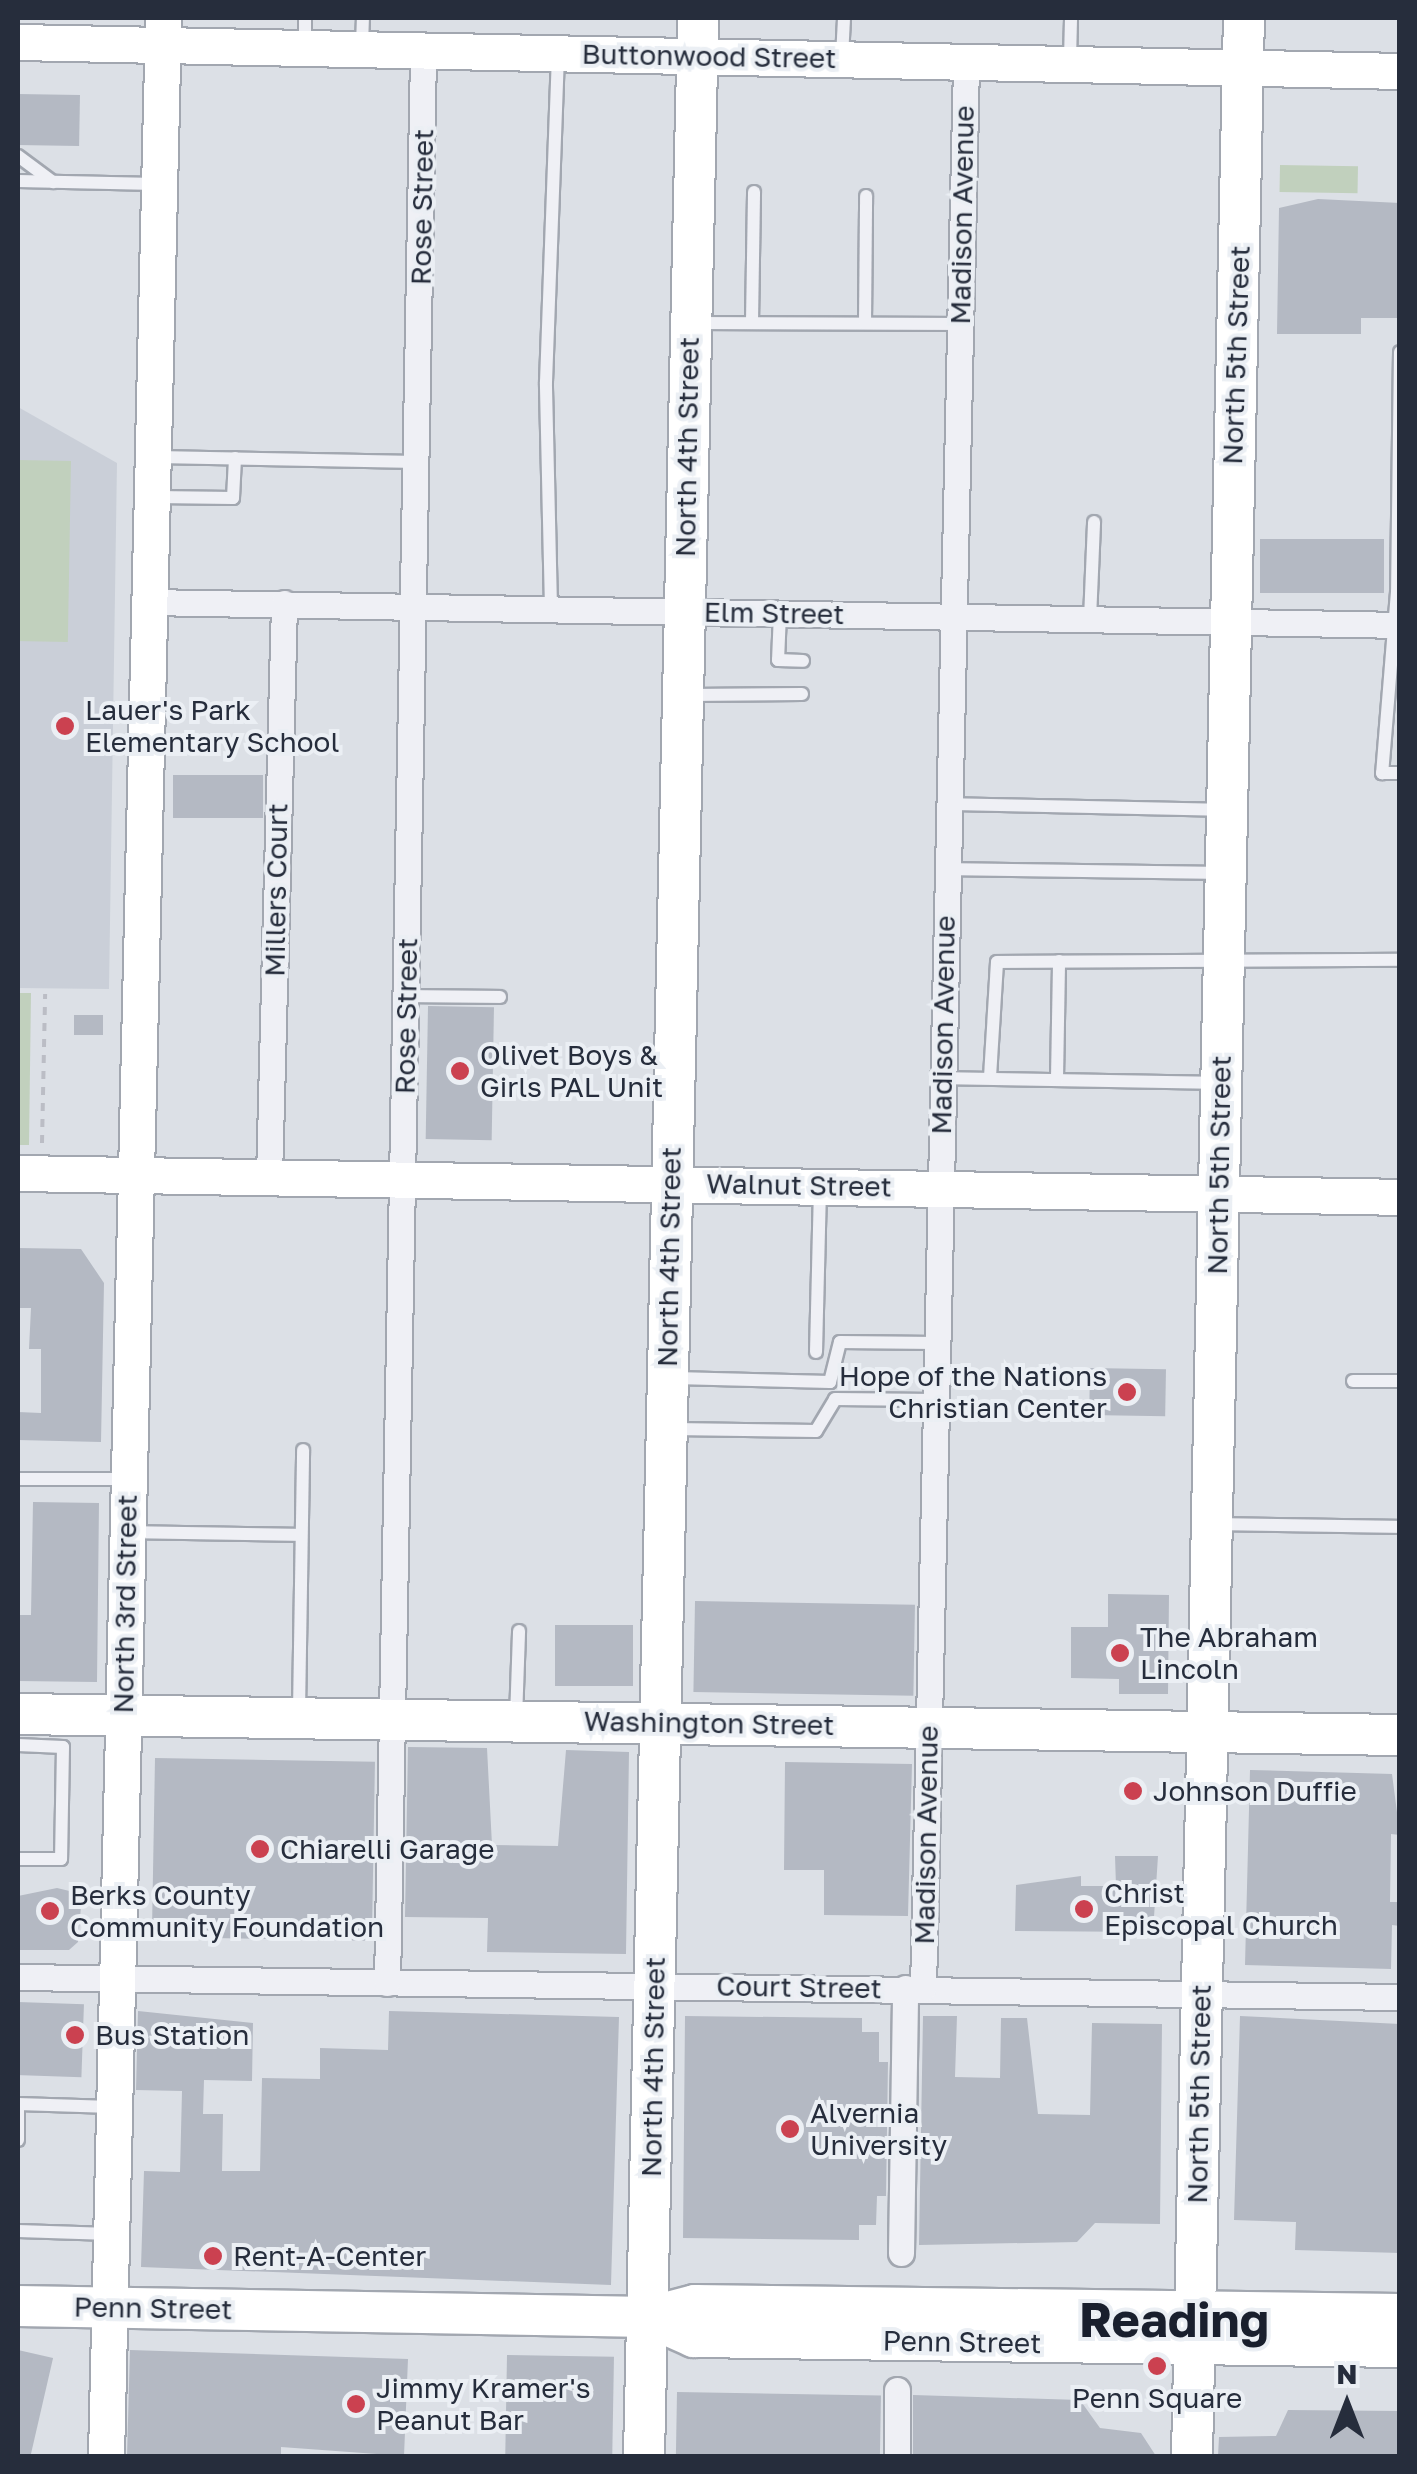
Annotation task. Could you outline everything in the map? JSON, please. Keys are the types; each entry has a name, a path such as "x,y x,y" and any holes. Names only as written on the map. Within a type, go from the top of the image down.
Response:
{"main road":[{"name":"North 5th Street","path":"1192,2456 1244,18"},
{"name":"North 4th Street","path":"644,2456 698,37"},
{"name":"Washington Street","path":"18,1714 1400,1736"},
{"name":"Penn Street","path":"18,2306 649,2317 695,2305 1194,2328 1400,2347"},
{"name":"Penn Street","path":"1194,2328 1400,2314"}],"street":[{"name":"Buttonwood Street","path":"18,42 80,30 362,33 423,50 558,53 698,37 842,59 1400,71"},
{"name":"North 3rd Street","path":"106,2456 112,2234 106,2168 114,2108 162,31"},
{"name":"Rose Street","path":"388,1983 419,462 423,50"},
{"name":"Madison Avenue","path":"901,2253 928,1726 966,62"},
{"name":"Elm Street","path":"148,602 1395,625"},
{"name":"Millers Court","path":"269,1177 284,604"},
{"name":"Walnut Street","path":"29,1173 1400,1198"},
{"name":"Court Street","path":"18,1977 1400,1997"},
{"path":"897,2390 897,2456"}],"lane":[{"path":"842,59 844,18"},
{"path":"1070,64 1071,18"},
{"path":"551,608 546,382 558,53"},
{"path":"18,156 53,182"},
{"path":"18,181 159,184"},
{"path":"752,322 754,192"},
{"path":"865,322 866,196"},
{"path":"690,323 960,324"},
{"path":"1400,352 1395,625 1382,773 1400,774"},
{"path":"152,457 419,462"},
{"path":"151,497 233,498 235,458"},
{"path":"1090,619 1094,522"},
{"path":"780,613 778,660 802,661"},
{"path":"682,695 802,694"},
{"path":"948,804 1227,810"},
{"path":"946,869 1226,873"},
{"path":"990,1077 997,962 1400,960"},
{"path":"1056,1079 1058,961"},
{"path":"406,996 500,997"},
{"path":"942,1078 1221,1083"},
{"path":"816,1352 820,1186"},
{"path":"666,1429 816,1431 835,1399 830,1382 840,1342 936,1343"},
{"path":"667,1378 830,1382"},
{"path":"1352,1381 1400,1381"},
{"path":"835,1399 935,1400"},
{"path":"298,1717 303,1450"},
{"path":"18,1479 126,1479"},
{"path":"1211,1524 1400,1527"},
{"path":"127,1532 301,1536"},
{"path":"516,1720 519,1632"},
{"path":"18,1746 63,1747 61,1859 18,1858"},
{"path":"18,2140 18,2104 114,2108"},
{"path":"18,2231 112,2234"}],"path":[{"path":"29,1173 45,994"}],"shaded area":[{"name":"Lauer's Park Elementary School","path":"18,407 117,463 109,989 18,988"}],"green space":[{"path":"1280,165 1358,166 1358,193 1280,192"},
{"path":"18,460 71,461 68,642 18,641"},
{"path":"18,993 31,993 29,1145 18,1145"}],"building":[{"path":"18,94 80,95 79,146 18,145"},
{"path":"1318,199 1400,203 1400,318 1361,318 1361,334 1277,334 1279,208"},
{"path":"1260,539 1384,539 1384,593 1260,593"},
{"path":"173,775 263,775 263,818 173,818"},
{"name":"Olivet Boys & Girls PAL Unit","path":"428,1006 494,1007 492,1140 426,1139"},
{"path":"74,1015 103,1015 103,1035 74,1035"},
{"path":"18,1248 81,1249 104,1283 101,1442 18,1440 18,1412 41,1413 41,1349 29,1349 31,1308 18,1308"},
{"name":"Hope of the Nations Christian Center","path":"1090,1368 1166,1369 1165,1416 1089,1415"},
{"path":"33,1502 99,1503 97,1682 18,1681 18,1615 31,1615"},
{"name":"The Abraham Lincoln","path":"1108,1594 1169,1595 1168,1694 1119,1694 1119,1679 1071,1678 1071,1627 1108,1627"},
{"path":"695,1601 915,1605 913,1696 693,1692"},
{"path":"555,1625 633,1625 633,1686 555,1686"},
{"path":"408,1747 487,1748 492,1845 558,1846 566,1750 629,1752 626,1954 487,1952 488,1918 405,1917"},
{"name":"Chiarelli Garage","path":"155,1758 375,1762 372,1941 152,1937"},
{"path":"785,1762 912,1764 908,1916 824,1915 824,1870 784,1870"},
{"path":"1250,1770 1392,1774 1400,1835 1391,1834 1390,1902 1400,1902 1400,1926 1392,1925 1391,1969 1245,1965"},
{"name":"Christ Episcopal Church","path":"1115,1856 1158,1856 1153,1932 1015,1931 1016,1885 1081,1876 1081,1886 1116,1886"},
{"name":"Berks County Community Foundation","path":"57,1888 82,1894 78,1942 69,1950 18,1950 18,1896"},
{"path":"18,2002 84,2004 81,2077 18,2075"},
{"path":"138,2011 253,2023 252,2081 204,2080 203,2114 223,2114 222,2171 260,2171 262,2078 320,2079 320,2048 388,2050 389,2011 619,2017 611,2285 141,2267 144,2171 180,2172 182,2091 136,2090"},
{"name":"Alvernia University","path":"685,2016 862,2018 862,2032 879,2032 879,2062 888,2062 886,2196 877,2196 876,2225 859,2225 859,2240 683,2238"},
{"path":"923,2016 957,2016 955,2077 1000,2078 1001,2018 1027,2018 1038,2114 1090,2115 1092,2023 1162,2024 1160,2224 1095,2223 1077,2242 919,2245"},
{"path":"1240,2016 1400,2024 1400,2253 1295,2250 1296,2222 1234,2220"},
{"path":"18,2350 53,2358 30,2456 18,2456"},
{"path":"130,2350 408,2359 404,2456 281,2447 281,2456 127,2456"},
{"path":"507,2355 614,2357 612,2456 505,2456"},
{"path":"677,2392 881,2396 880,2456 676,2456"},
{"path":"913,2395 1080,2400 1100,2428 1141,2433 1156,2456 913,2456"},
{"path":"1288,2410 1400,2411 1400,2456 1218,2456 1219,2437 1276,2436"}],"place":[{"name":"Lauer's Park Elementary School","path":"65,726"},
{"name":"Olivet Boys & Girls PAL Unit","path":"460,1071"},
{"name":"Hope of the Nations Christian Center","path":"1127,1392"},
{"name":"The Abraham Lincoln","path":"1120,1653"},
{"name":"Johnson Duffie","path":"1133,1791"},
{"name":"Chiarelli Garage","path":"260,1849"},
{"name":"Christ Episcopal Church","path":"1084,1909"},
{"name":"Berks County Community Foundation","path":"50,1911"},
{"name":"Bus Station","path":"75,2035"},
{"name":"Alvernia University","path":"790,2129"},
{"name":"Rent-A-Center","path":"213,2256"},
{"name":"Penn Square","path":"1157,2366"},
{"name":"Jimmy Kramer's Peanut Bar","path":"356,2404"}],"district":[{"name":"Reading","path":"1174,2320"}]}
